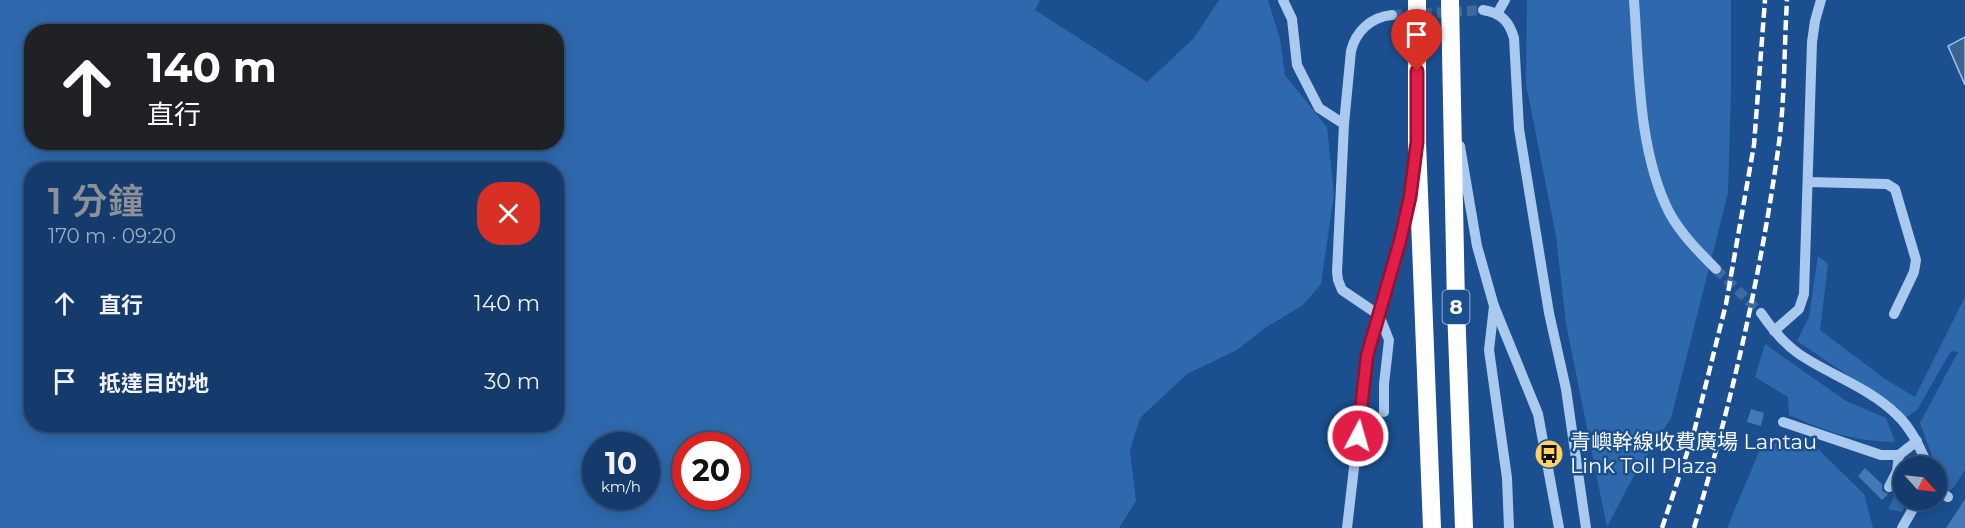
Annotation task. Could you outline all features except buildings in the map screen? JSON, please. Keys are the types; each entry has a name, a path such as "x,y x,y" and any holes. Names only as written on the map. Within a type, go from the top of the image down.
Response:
{"highway":[{"name":"8","path":"1416,0 1417,142 1432,528"},
{"name":"8","path":"1450,0 1464,528"}],"lane":[{"path":"1283,0 1292,19 1297,65 1319,108 1344,124"},
{"path":"1497,14 1505,0"},
{"path":"1634,0 1641,104 1654,174 1670,213 1687,240 1716,269"},
{"path":"1774,331 1799,309 1804,294 1812,42 1821,0"},
{"path":"1483,10 1497,14 1511,27 1514,38 1519,129 1549,313 1566,389 1586,528"},
{"path":"1384,412 1384,384 1389,340 1379,315 1346,294 1338,280 1344,124 1353,42 1366,24 1383,16 1392,15"},
{"path":"1451,86 1477,246 1494,306 1538,414 1559,528"},
{"path":"1347,528 1366,363 1410,197 1417,142"},
{"path":"1808,182 1887,184 1895,189 1916,260 1914,272 1894,315"},
{"path":"1494,306 1489,350 1507,478 1509,528"},
{"path":"1761,313 1774,331 1798,353 1873,397 1897,414 1917,441 1924,456"},
{"path":"1783,422 1881,455 1899,454 1917,441"},
{"path":"1889,487 1897,471 1899,454"},
{"path":"1902,528 1912,510"}],"shaded area":[{"path":"0,0 1040,0 1035,10 1147,82 1194,38 1219,0 1268,0 1280,39 1285,75 1327,127 1334,194 1321,284 1303,305 1265,328 1237,350 1187,374 1140,418 1130,450 1136,501 1119,528 0,528"},
{"path":"1527,0 1731,0 1728,193 1671,418 1631,481 1607,527 1566,324 1556,236 1526,84"},
{"path":"1965,37 1965,85 1948,46"},
{"path":"1818,256 1828,264 1820,330 1885,379 1915,397 1965,297 1965,470 1947,493 1947,456 1932,456 1920,423 1958,352 1951,351 1917,410 1905,418 1874,393 1797,341 1809,317"},
{"path":"1765,344 1846,401 1886,418 1895,442 1866,440 1840,434 1789,415 1788,397 1755,377"},
{"path":"1763,442 1816,447 1864,494 1873,528 1727,528"},
{"path":"1893,498 1893,510 1903,510 1902,512 1888,509"}],"tunnel":[{"path":"1392,15 1483,10"},
{"path":"1716,269 1761,313"}],"railway":[{"path":"1662,528 1694,432 1726,304 1754,145 1765,0"},
{"path":"1694,528 1743,341 1771,198 1783,95 1787,0"}],"place":[{"name":"青嶼幹線收費廣場 Lantau Link Toll Plaza","path":"1549,454"}],"route":[{"path":"1358,436 1367,356 1400,241 1410,197 1417,142 1417,71"}]}
